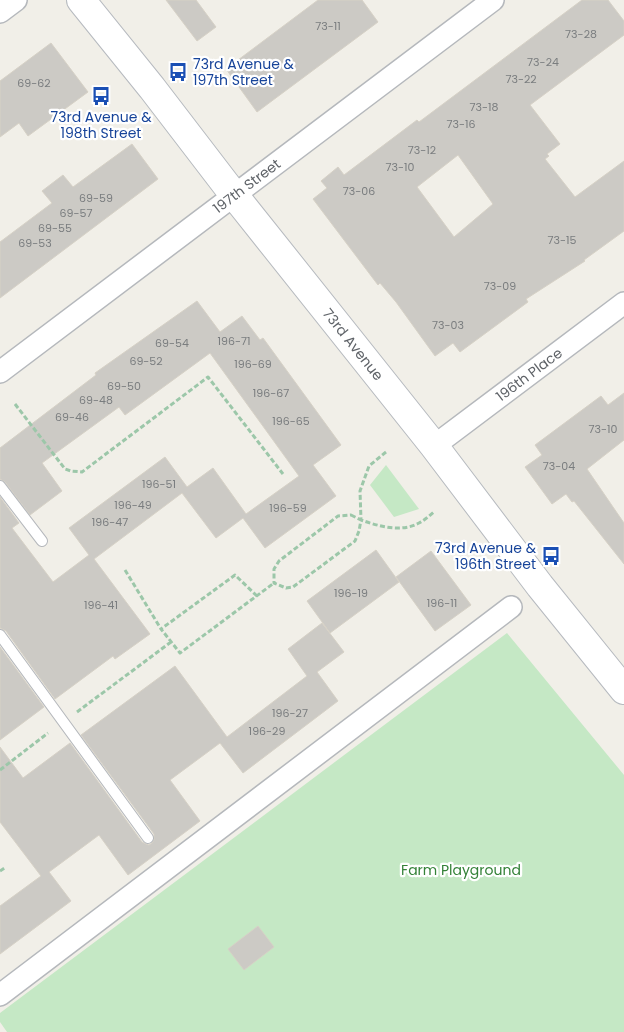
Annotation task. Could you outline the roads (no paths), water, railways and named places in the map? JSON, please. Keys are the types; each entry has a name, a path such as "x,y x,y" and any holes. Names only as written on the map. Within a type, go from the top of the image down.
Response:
{"street":[{"path":"0,12 16,0"},
{"name":"73rd Avenue","path":"81,0 434,446 540,586 624,690"},
{"name":"197th Street","path":"0,372 493,0"},
{"name":"196th Place","path":"434,446 624,304"},
{"path":"0,995 511,607"}],"lane":[{"path":"0,486 42,541"},
{"path":"0,635 148,838"}],"place":[{"name":"73rd Avenue & 197th Street","path":"178,72"},
{"name":"73rd Avenue & 198th Street","path":"101,96"},
{"name":"73rd Avenue & 196th Street","path":"551,556"}],"park label":[{"name":"Farm Playground","path":"461,870"}]}
